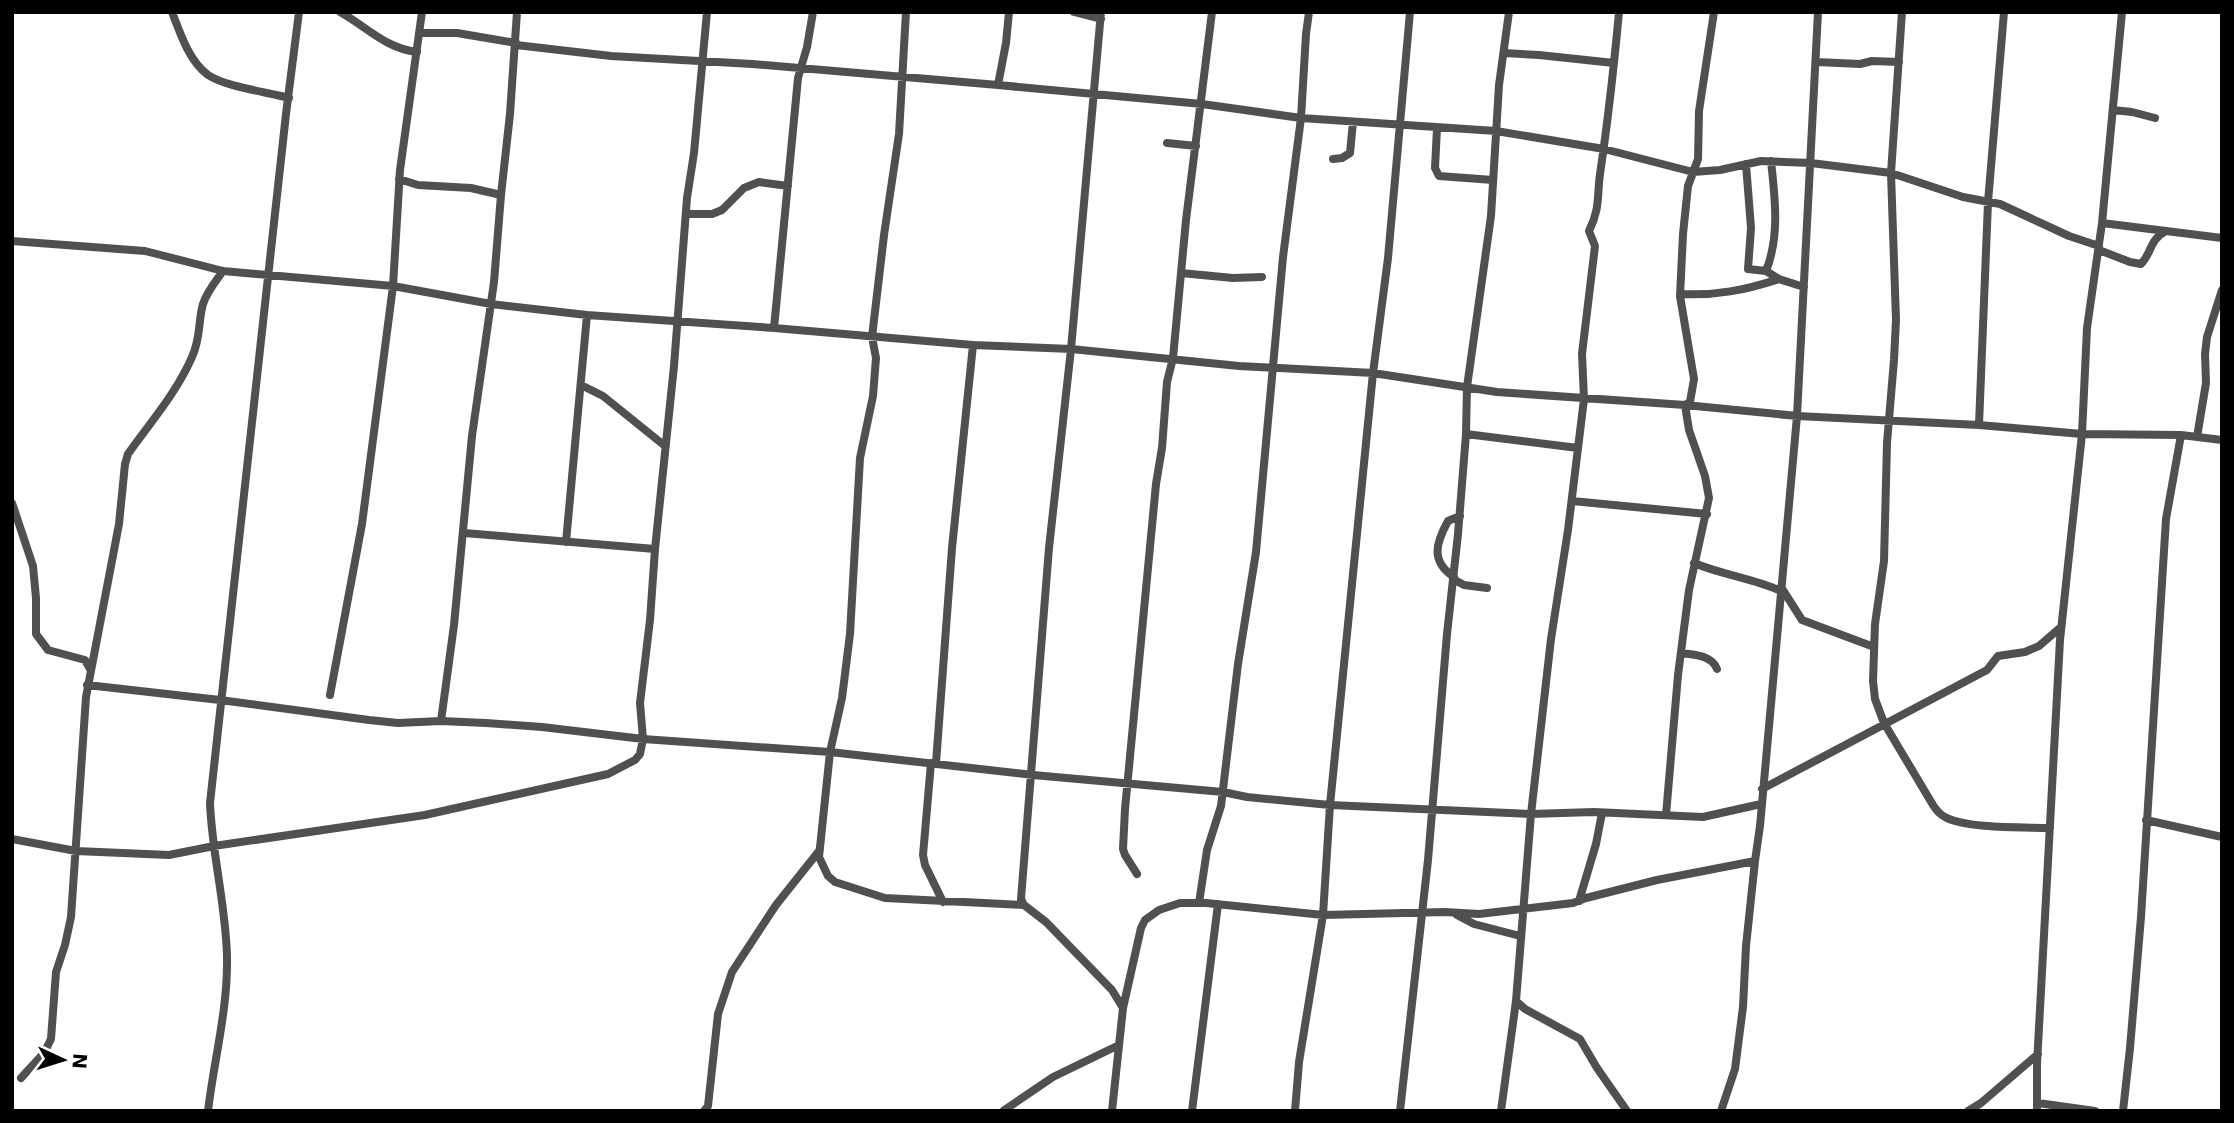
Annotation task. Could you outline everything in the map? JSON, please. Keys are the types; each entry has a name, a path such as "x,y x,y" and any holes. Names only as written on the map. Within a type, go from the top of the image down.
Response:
{"street":[{"path":"172,12 190,54 208,74 234,85 289,98"},
{"path":"208,1111 226,997 227,972 224,916 209,803 299,12"},
{"path":"340,12 388,44 416,51"},
{"path":"330,695 362,524 393,286 400,179 422,12"},
{"path":"441,721 454,625 472,436 498,246 517,12"},
{"path":"12,839 76,851 169,855 425,815 608,774 635,760 640,754 643,739 640,704 707,12"},
{"path":"774,328 800,69 813,12"},
{"path":"906,12 900,134 872,337 876,363 870,412 861,447 850,634 842,698 830,752 819,857 823,868 835,883 885,898 1024,905 1046,922 1103,980 1123,1008"},
{"path":"998,85 1009,12"},
{"path":"1024,905 1022,889 1049,548 1101,16 1074,12"},
{"path":"1137,874 1123,849 1127,782 1167,382 1173,358 1212,12"},
{"path":"1199,903 1207,850 1221,811 1238,664 1256,552 1283,257 1301,118 1309,12"},
{"path":"1295,1111 1299,1062 1323,915 1330,805 1373,373 1388,258 1410,12"},
{"path":"1399,1111 1433,809 1460,516 1467,387 1491,216 1496,131 1509,12"},
{"path":"1501,1111 1516,1001 1531,814 1551,639 1584,399 1582,354 1595,246 1589,231 1597,215 1619,12"},
{"path":"1685,405 1690,402 1694,379 1680,294 1684,214 1688,186 1698,159 1699,111 1714,12"},
{"path":"1721,1111 1735,1069 1743,1007 1746,946 1797,416 1818,12"},
{"path":"1902,12 1891,173 1896,320 1887,443 1884,561 1875,624 1873,690 1884,723 1942,816 1978,824 2050,828"},
{"path":"1979,425 1988,202 2004,12"},
{"path":"2095,1111 2081,1107 2038,1107 2038,1054 2062,626 2082,434 2087,328 2102,223 2122,12"},
{"path":"419,33 457,33 516,44 611,56 998,85 1202,104 1301,118 1496,131 1604,149 1693,172 1771,161 1891,173 1963,197 2011,208 2062,234 2141,264 2153,241 2166,231"},
{"path":"1504,54 1614,63"},
{"path":"1816,62 1899,62"},
{"path":"2113,110 2155,118"},
{"path":"1333,159 1350,153 1353,121"},
{"path":"1437,128 1436,168 1439,176 1493,180"},
{"path":"1167,143 1196,146"},
{"path":"1766,271 1775,243 1771,161"},
{"path":"1746,164 1751,228 1748,268 1766,271 1779,279 1804,287"},
{"path":"400,179 418,184 471,188 501,195"},
{"path":"686,214 712,214 722,210 751,185 765,182 788,186"},
{"path":"2102,223 2222,238"},
{"path":"12,241 145,251 223,271 393,286 491,304 587,315 973,345 1070,349 1273,368 1373,373 1497,392 1797,416 1979,425 2082,434 2181,435 2222,440"},
{"path":"21,1077 44,1053 51,1039 56,972 71,917 90,669 98,642 119,523 126,458 188,367 197,346 203,305 223,271"},
{"path":"1181,273 1233,278 1262,277"},
{"path":"1680,294 1709,296 1779,279"},
{"path":"2197,437 2206,383 2207,338 2222,290"},
{"path":"566,542 587,315"},
{"path":"943,902 923,855 973,345"},
{"path":"581,385 603,396 665,446"},
{"path":"1666,816 1681,653 1694,563 1707,514 1708,489 1689,430 1685,405"},
{"path":"1466,434 1578,448"},
{"path":"2123,1111 2141,917 2166,519 2181,435"},
{"path":"1572,501 1707,514"},
{"path":"12,503 33,566 36,634 48,649 85,660 90,669"},
{"path":"1460,516 1448,521 1437,552 1440,565 1464,585 1487,587"},
{"path":"464,533 655,549"},
{"path":"1694,563 1781,589 1802,621 1874,647"},
{"path":"1762,789 1987,670 2001,655 2025,652 2039,646 2062,626"},
{"path":"1681,653 1708,658 1716,664 1717,669"},
{"path":"88,685 398,723 441,721 542,727 643,739 830,752 1330,805 1531,814 1666,816 1716,815 1761,804"},
{"path":"1579,901 1602,813"},
{"path":"2146,820 2222,837"},
{"path":"706,1109 719,1011 732,972 776,905 819,851"},
{"path":"1112,1111 1123,1008 1141,928 1145,920 1168,906 1218,904 1323,915 1452,912 1479,914 1573,903 1657,880 1755,861"},
{"path":"1192,1111 1218,904"},
{"path":"1452,912 1474,924 1520,936"},
{"path":"1516,1001 1525,1009 1580,1039 1597,1069 1627,1111"},
{"path":"1003,1111 1053,1077 1119,1045"},
{"path":"1968,1111 2038,1054"}]}
